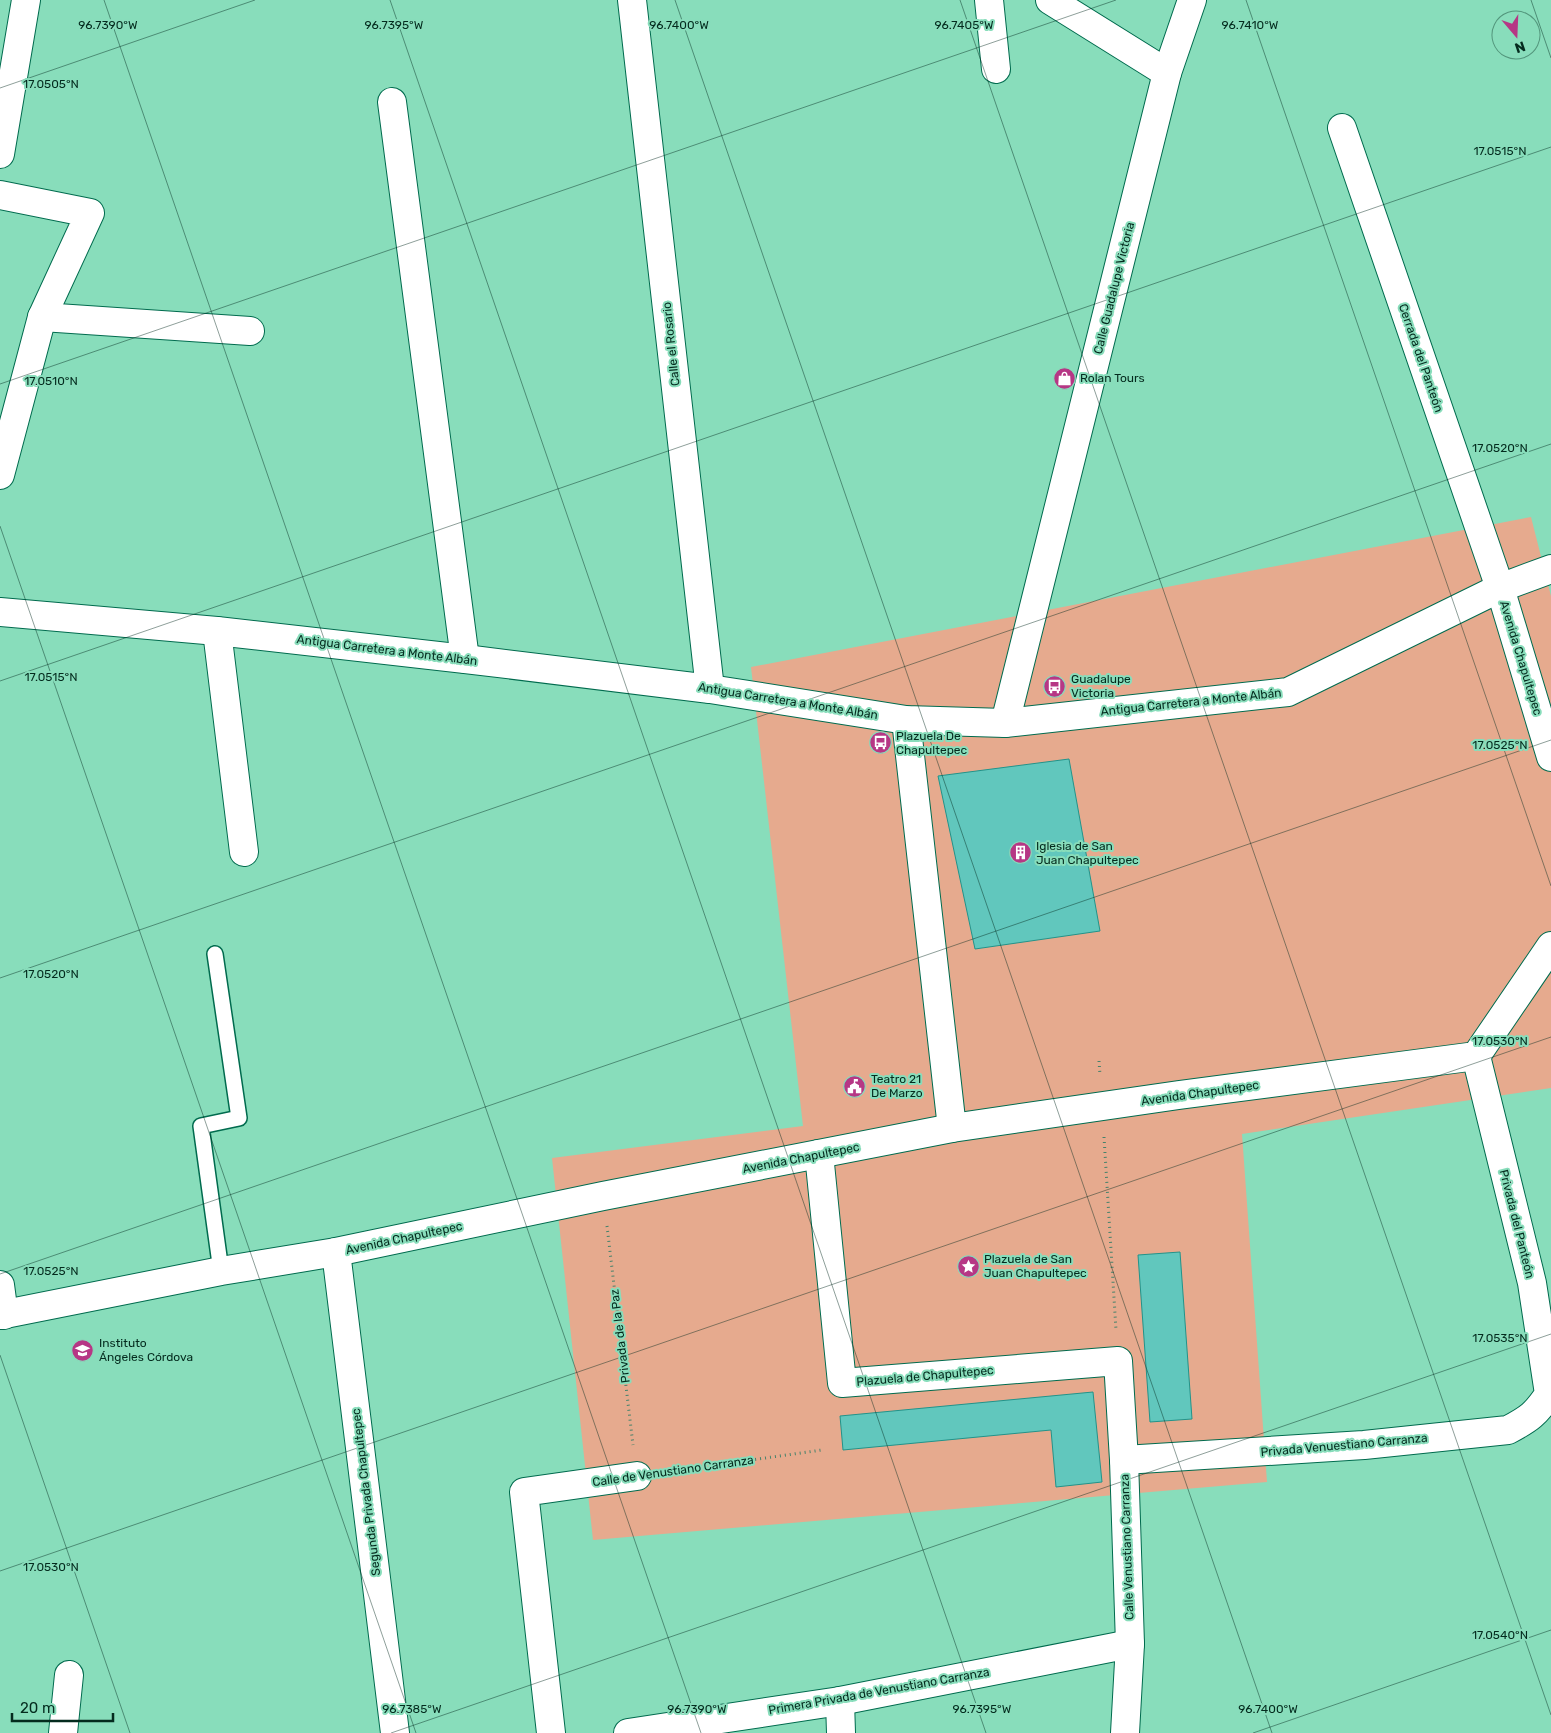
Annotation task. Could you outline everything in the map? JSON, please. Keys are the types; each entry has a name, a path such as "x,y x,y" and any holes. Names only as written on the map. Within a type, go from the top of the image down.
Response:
{"street":[{"path":"0,154 26,0"},
{"name":"Calle el Rosario","path":"632,0 710,689"},
{"path":"990,0 996,69"},
{"path":"1050,0 1167,73"},
{"name":"Calle Guadalupe Victoria","path":"1005,723 1167,73 1192,0"},
{"path":"392,102 465,659"},
{"name":"Cerrada del Panteón","path":"1342,128 1500,588"},
{"path":"0,195 90,213 42,317 0,475"},
{"path":"42,317 250,331"},
{"name":"Antigua Carretera a Monte Albán","path":"0,612 217,631 465,659 710,689 906,720 1005,723 1288,692 1500,588 1551,569"},
{"name":"Avenida Chapultepec","path":"1500,588 1551,757"},
{"path":"217,631 244,852"},
{"path":"906,720 952,1128"},
{"path":"1476,1056 1551,946"},
{"name":"Avenida Chapultepec","path":"2,1315 221,1271 336,1252 604,1196 952,1128 1476,1056"},
{"name":"Privada del Panteón","path":"1476,1056 1541,1282 1549,1394"},
{"name":"Plazuela de Chapultepec","path":"819,1154 842,1383 1118,1360"},
{"name":"Segunda Privada Chapultepec","path":"336,1252 395,1733"},
{"path":"0,1285 2,1315"},
{"name":"Calle Venustiano Carranza","path":"1118,1360 1124,1460 1130,1644 1125,1733"},
{"name":"Privada Venuestiano Carranza","path":"1124,1460 1364,1445 1508,1430 1527,1420 1539,1409 1549,1394"},
{"name":"Calle de Venustiano Carranza","path":"551,1733 524,1492 637,1476"},
{"name":"Primera Privada de Venustiano Carranza","path":"628,1733 840,1701 1130,1644"},
{"path":"63,1733 69,1675"},
{"path":"840,1701 841,1733"}],"lane":[{"path":"215,954 239,1118 201,1126 221,1271"}],"path":[{"path":"1102,1107 1118,1360"},
{"name":"Privada de la Paz","path":"604,1196 637,1476"},
{"name":"Calle de Venustiano Carranza","path":"637,1476 822,1450"}],"shaded area":[{"path":"1531,517 1551,596 1551,1088 1242,1134 1267,1482 593,1540 552,1158 803,1126 751,667"}],"building":[{"name":"Iglesia de San Juan Chapultepec","path":"1069,759 1100,931 975,949 938,776"},
{"path":"1180,1252 1192,1419 1150,1422 1138,1255"},
{"path":"1093,1392 1102,1482 1056,1487 1051,1430 843,1450 840,1416"}],"place":[{"name":"Rolan Tours","path":"1064,378"},
{"name":"Guadalupe Victoria","path":"1055,686"},
{"name":"Plazuela De Chapultepec","path":"880,743"},
{"name":"Iglesia de San Juan Chapultepec","path":"1020,853"},
{"name":"Teatro 21 De Marzo","path":"855,1086"},
{"name":"Plazuela de San Juan Chapultepec","path":"968,1266"},
{"name":"Instituto Ángeles Córdova","path":"83,1350"}]}
